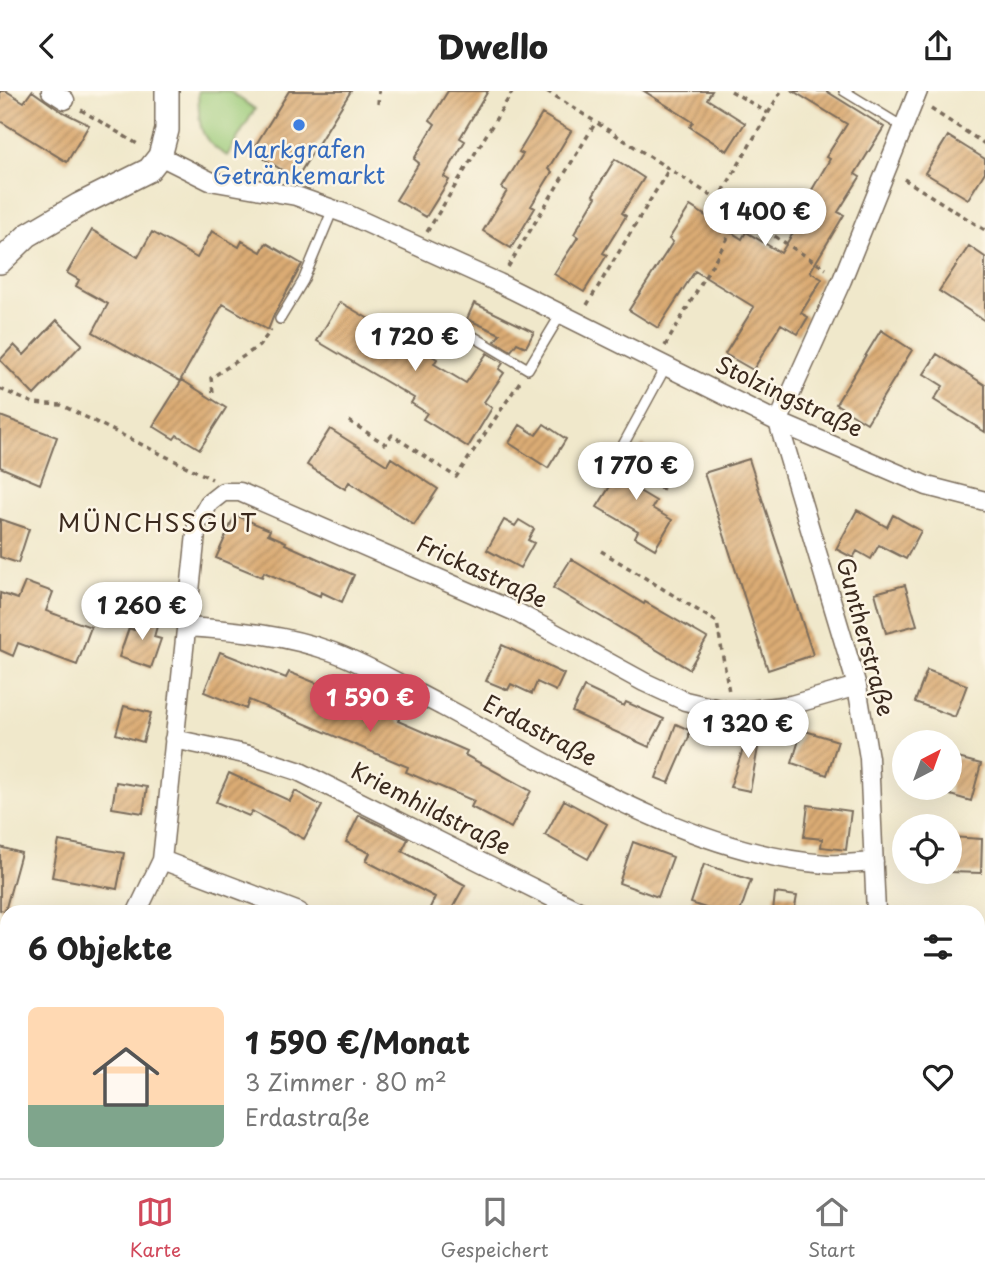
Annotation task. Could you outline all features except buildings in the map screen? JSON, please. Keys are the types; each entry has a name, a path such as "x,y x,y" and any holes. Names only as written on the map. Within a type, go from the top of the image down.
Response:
{"street":[{"path":"0,262 28,235 79,205 149,170 160,156 167,130 167,91"},
{"path":"778,422 842,280 917,95"},
{"name":"Stolzingstraße","path":"160,156 210,181 296,196 333,209 419,245 499,283 778,422 927,486 985,501"},
{"name":"Guntherstraße","path":"778,422 858,686 869,758 876,905"},
{"path":"140,905 162,860 197,524 209,503 223,492"},
{"name":"Frickastraße","path":"223,492 240,492 518,613 644,682 685,701 732,712 791,705 858,686"},
{"name":"Erdastraße","path":"187,627 247,632 333,652 380,673 609,795 683,829 731,846 827,864 874,862"},
{"name":"Kriemhildstraße","path":"174,739 249,755 298,771 567,905"},
{"path":"162,860 281,905"}],"lane":[{"path":"844,91 903,127"},
{"path":"280,319 303,281 333,209"},
{"path":"464,331 528,369 569,318"},
{"path":"612,464 661,364"}],"path":[{"path":"378,104 379,91"},
{"path":"419,245 513,91"},
{"path":"547,91 842,280"},
{"path":"731,91 768,113"},
{"path":"718,200 781,91"},
{"path":"58,95 139,145"},
{"path":"917,95 985,144"},
{"path":"499,283 596,122"},
{"path":"887,168 985,230"},
{"path":"569,318 669,169"},
{"path":"661,364 741,215"},
{"path":"213,392 211,378 259,346 280,319"},
{"path":"349,421 385,444 392,435 456,477 528,369"},
{"path":"0,389 33,403 61,405 209,476 223,492"},
{"path":"612,464 664,490"},
{"path":"601,551 717,622 732,712"}],"green space":[{"path":"198,91 229,91 255,109 227,156 205,136 200,121"}],"place":[{"name":"Markgrafen Getränkemarkt","path":"299,125"}],"district":[{"name":"MÜNCHSSGUT","path":"158,524"}]}
